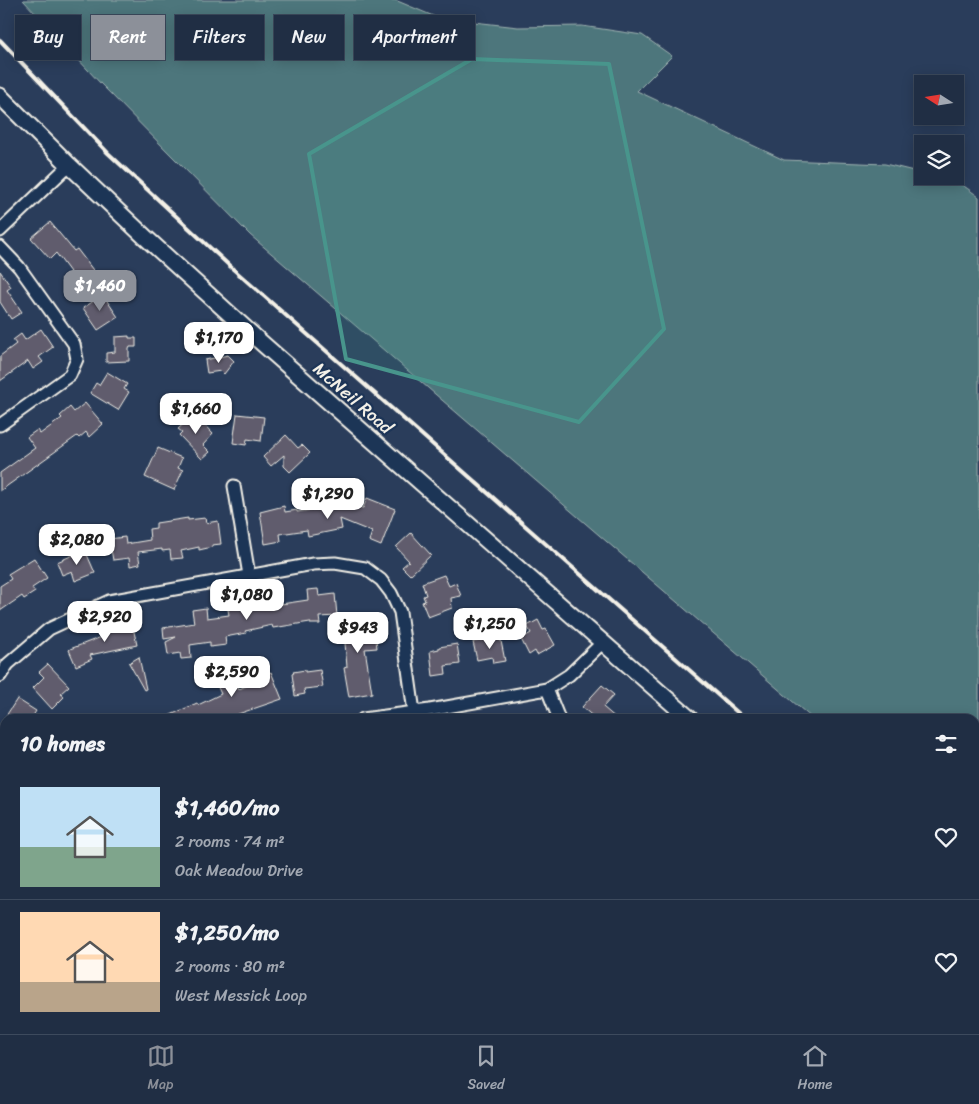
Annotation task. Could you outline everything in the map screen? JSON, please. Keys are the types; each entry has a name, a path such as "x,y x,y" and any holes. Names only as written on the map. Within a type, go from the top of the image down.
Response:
{"main road":[{"name":"McNeil Road","path":"0,96 145,238 684,714"}],"street":[{"path":"0,231 69,165"},
{"path":"0,247 19,267 74,344 77,359 70,375 0,426"},
{"path":"234,486 249,575"},
{"path":"0,676 8,664 49,629 109,600 313,564 328,563 365,568 381,580 391,593 400,612 414,712"},
{"path":"399,714 414,712 431,714 547,689 569,675 603,642"},
{"path":"547,689 556,714"}],"highlighted area":[{"path":"472,59 609,64 664,329 579,422 346,359 309,154"}],"green space":[{"path":"23,0 395,0 431,15 354,15 354,60 475,60 475,22 518,27 582,26 642,35 672,56 637,91 784,160 885,164 914,171 914,185 962,185 965,187 979,197 979,714 807,714 250,235 79,60 81,60 81,15 37,15"}],"building":[{"path":"50,222 74,251 77,249 96,274 71,292 61,279 70,272 56,253 50,259 31,238"},
{"path":"0,271 11,287 7,290 22,312 11,319 0,302"},
{"path":"103,295 118,317 98,330 83,308"},
{"path":"41,329 53,347 39,357 43,362 33,369 28,361 0,381 0,356 16,344 13,340 21,334 25,340"},
{"path":"129,336 129,338 136,338 136,347 130,347 129,349 129,361 106,362 106,353 115,352 115,337"},
{"path":"228,355 234,361 224,374 221,371 207,373 205,360"},
{"path":"107,372 127,384 124,389 129,392 118,410 90,393 96,383 99,385"},
{"path":"85,403 103,424 89,437 86,432 79,438 77,436 0,491 0,473 35,448 27,437 37,430 40,434 62,418 60,416 70,407 74,412"},
{"path":"194,414 213,434 203,445 210,452 202,459 179,435 182,432 178,429"},
{"path":"237,414 264,417 261,441 247,439 246,445 233,443"},
{"path":"286,435 298,448 302,445 310,453 290,472 284,466 284,455 271,466 263,457"},
{"path":"158,448 182,458 178,468 183,470 174,490 145,477"},
{"path":"367,498 395,509 381,546 369,541 372,532 340,519 342,529 308,536 307,530 280,534 281,541 265,544 260,512 284,506 285,512 324,508 323,503 336,500 337,503 363,508"},
{"path":"188,518 188,520 205,518 206,523 218,521 221,544 199,550 199,547 181,551 183,558 171,559 170,550 138,552 140,564 130,566 129,558 113,560 109,539 125,537 126,544 150,540 149,529 156,528 156,523"},
{"path":"411,533 431,555 410,575 402,567 409,561 396,547"},
{"path":"85,550 95,573 75,581 72,571 62,575 57,562"},
{"path":"34,558 47,578 32,588 35,592 24,599 22,596 0,611 0,586 11,579 8,574"},
{"path":"444,575 449,586 456,583 461,596 451,598 452,608 428,617 422,602 425,601 423,596 426,595 422,583"},
{"path":"318,589 319,596 335,594 337,616 319,617 320,624 310,624 310,622 273,628 272,625 245,631 246,633 225,637 226,645 210,647 210,642 190,645 191,658 181,659 180,653 168,655 166,642 176,637 164,639 163,628 194,623 192,610 206,608 207,618 229,615 227,604 241,601 242,607 269,601 268,597 279,595 281,604 308,600 307,590"},
{"path":"367,616 367,625 374,624 377,648 365,649 372,693 349,697 344,668 347,667 343,619"},
{"path":"538,620 543,630 546,629 555,645 537,655 535,651 529,655 521,639 531,633 527,626"},
{"path":"132,623 137,645 90,655 92,659 76,666 70,649 104,636 102,626 111,624 112,628"},
{"path":"500,636 505,661 493,663 492,657 477,660 473,642"},
{"path":"457,644 460,664 445,666 446,674 433,676 430,651 439,649 439,647"},
{"path":"139,657 146,689 144,690 129,663"},
{"path":"48,664 69,686 61,693 64,697 52,709 33,688 44,677 39,672"},
{"path":"231,667 239,689 263,679 262,676 271,672 282,699 238,714 173,714 221,694 211,672 220,669 221,671"},
{"path":"305,670 305,672 320,670 323,687 304,689 305,694 295,696 292,674 293,672"},
{"path":"602,685 614,695 603,707 611,714 590,714 582,707"},
{"path":"17,699 36,711 34,714 7,714"}],"railway":[{"path":"0,40 108,153 233,269 739,714"}]}
